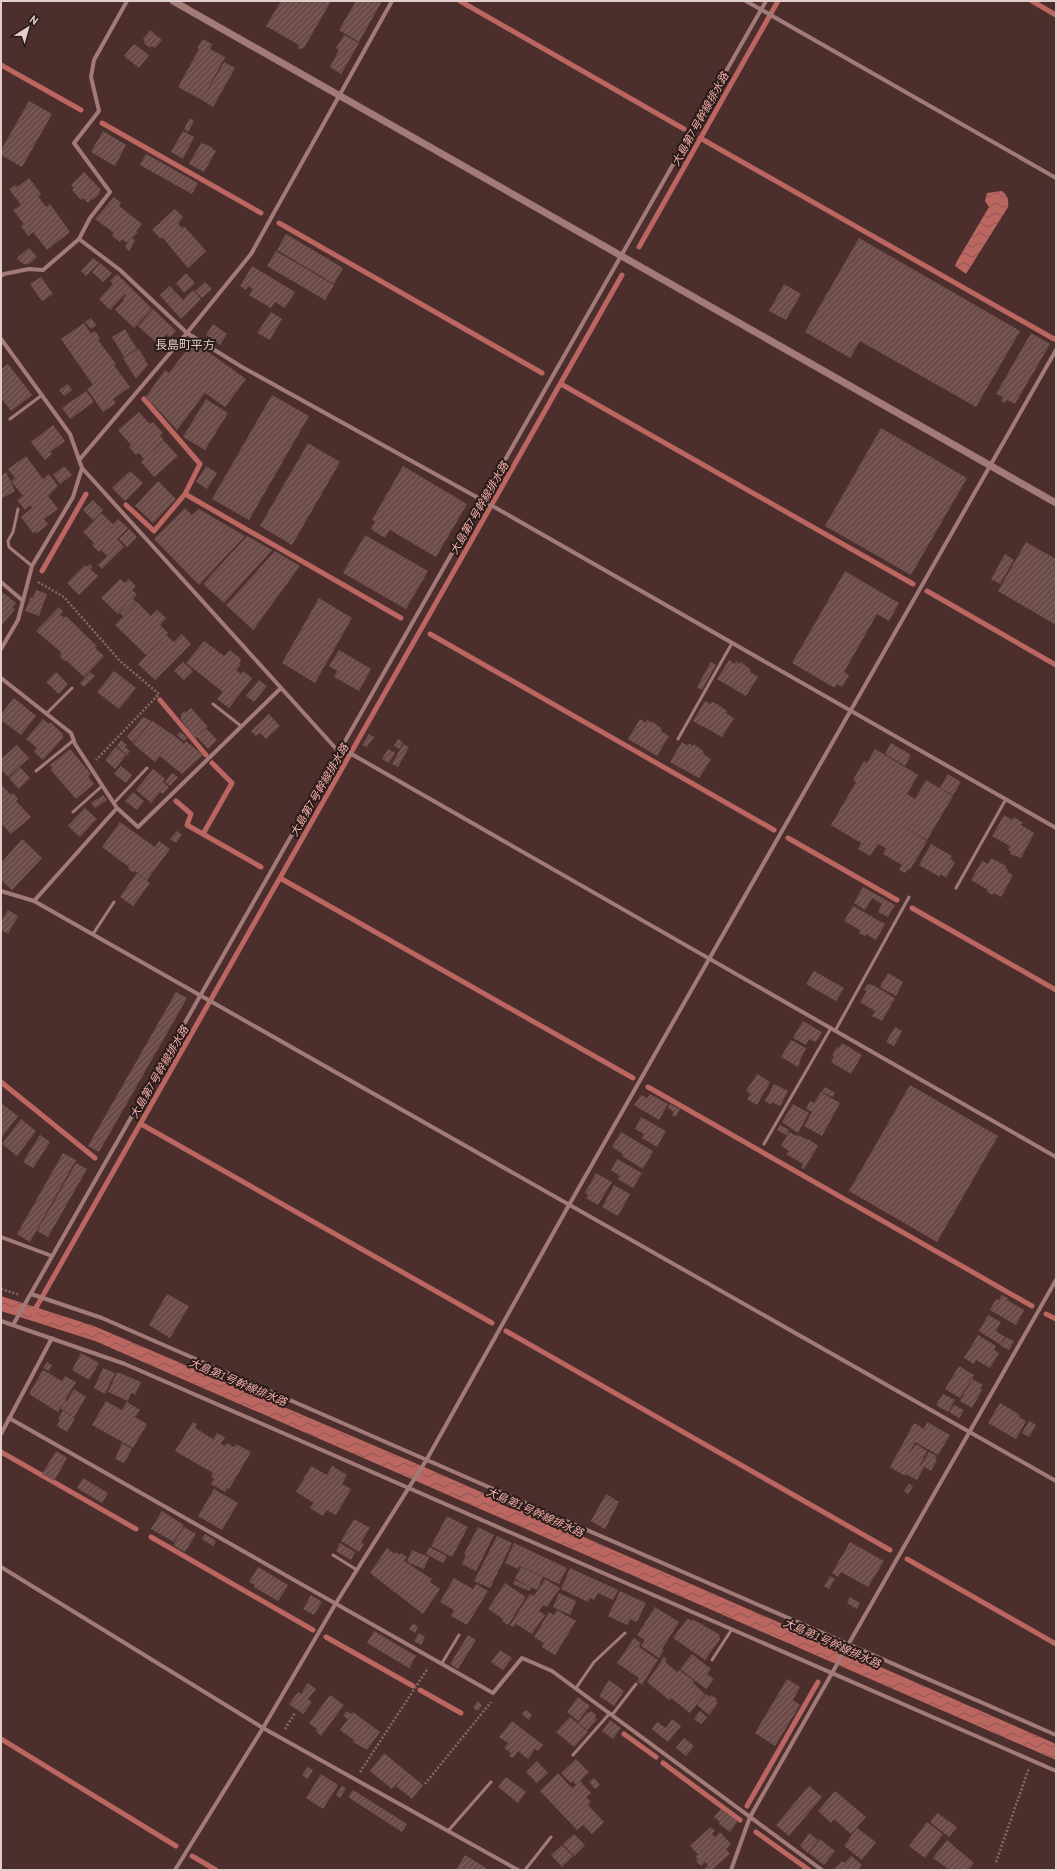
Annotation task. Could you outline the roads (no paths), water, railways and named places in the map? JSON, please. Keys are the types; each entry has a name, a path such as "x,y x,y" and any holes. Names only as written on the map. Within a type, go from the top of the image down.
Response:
{"street":[{"path":"1,276 4,274 29,269 43,270 79,239 90,218 110,192 74,143 99,110 91,77 94,60 127,1"},
{"path":"173,1 1056,503"},
{"path":"80,459 187,333 250,254 392,1"},
{"path":"746,1 1056,178"},
{"path":"13,1325 484,501 766,1"},
{"path":"79,239 120,270 187,333 242,367 484,501 1056,828"},
{"path":"1,339 70,434 82,468 281,688 342,750 355,756 1056,1157"},
{"path":"174,1870 262,1728 336,1603 426,1461 709,958 1056,350"},
{"path":"1,649 18,620 32,566 73,497 82,468"},
{"path":"1,582 22,600"},
{"path":"1,678 71,733 90,767 117,808 138,827 281,688"},
{"path":"34,901 117,808"},
{"path":"1,891 34,901 1056,1481"},
{"path":"1,1237 52,1256"},
{"path":"731,1870 750,1817 848,1648 849,1643 1056,1280"},
{"path":"30,1297 47,1299 102,1318 426,1461 849,1643 1056,1735"},
{"path":"1,1321 125,1364 1056,1771"},
{"path":"1,1434 52,1338"},
{"path":"10,1418 493,1693 522,1658 552,1671 822,1870"},
{"path":"1,1567 262,1728 518,1870"}],"lane":[{"path":"10,419 42,395"},
{"path":"18,510 13,532 8,542 9,547 32,566"},
{"path":"678,738 732,643"},
{"path":"46,714 72,688"},
{"path":"213,704 242,726"},
{"path":"36,771 74,740"},
{"path":"114,803 147,768"},
{"path":"73,812 102,786"},
{"path":"956,888 1006,799"},
{"path":"835,1031 909,896"},
{"path":"93,934 114,902"},
{"path":"764,1144 831,1028"},
{"path":"333,1555 357,1570"},
{"path":"712,1660 732,1629"},
{"path":"576,1688 594,1662 625,1633"},
{"path":"442,1663 459,1635"},
{"path":"573,1755 611,1714 636,1684"},
{"path":"448,1831 491,1782"},
{"path":"525,1870 551,1837"}],"water":[{"path":"1002,191 1008,198 1008,207 966,274 955,266 957,261 989,207 985,201 987,193"},
{"path":"1,1296 94,1326 415,1463 1056,1744 1056,1760 95,1341 1,1311"}],"waterway":[{"path":"460,1 684,129"},
{"name":"大島第7号幹線排水路","path":"639,247 778,1"},
{"path":"1032,1 1056,15"},
{"path":"1,65 81,110"},
{"path":"102,123 261,213"},
{"path":"700,138 1054,339"},
{"path":"279,223 542,373"},
{"name":"大島第7号幹線排水路","path":"33,1313 622,275"},
{"path":"561,384 913,584"},
{"path":"144,399 200,464 185,494 401,618"},
{"path":"42,571 86,494"},
{"path":"126,505 154,531 185,494"},
{"path":"927,591 1056,665"},
{"path":"430,634 774,830"},
{"path":"160,700 206,755"},
{"path":"203,834 232,783 212,763"},
{"path":"176,801 191,814 187,825 261,867"},
{"path":"788,838 897,900"},
{"path":"280,878 633,1078"},
{"path":"912,908 1056,990"},
{"path":"1,1082 95,1158"},
{"path":"648,1087 1032,1306"},
{"path":"141,1124 492,1323"},
{"path":"1046,1314 1056,1319"},
{"path":"506,1331 890,1550"},
{"path":"1,1452 136,1529"},
{"path":"151,1537 313,1630"},
{"path":"907,1559 1056,1644"},
{"path":"326,1637 413,1686"},
{"path":"747,1806 818,1682"},
{"path":"420,1690 461,1713"},
{"path":"624,1734 656,1757"},
{"path":"1,1739 176,1846"},
{"path":"663,1763 740,1820"},
{"path":"756,1832 809,1870"},
{"path":"192,1856 216,1870"}],"district":[{"name":"長島町平方","path":"185,344"}],"water label":[{"name":"大島第1号幹線排水路","path":"238,1382"},
{"name":"大島第1号幹線排水路","path":"535,1512"},
{"name":"大島第1号幹線排水路","path":"832,1643"}]}
